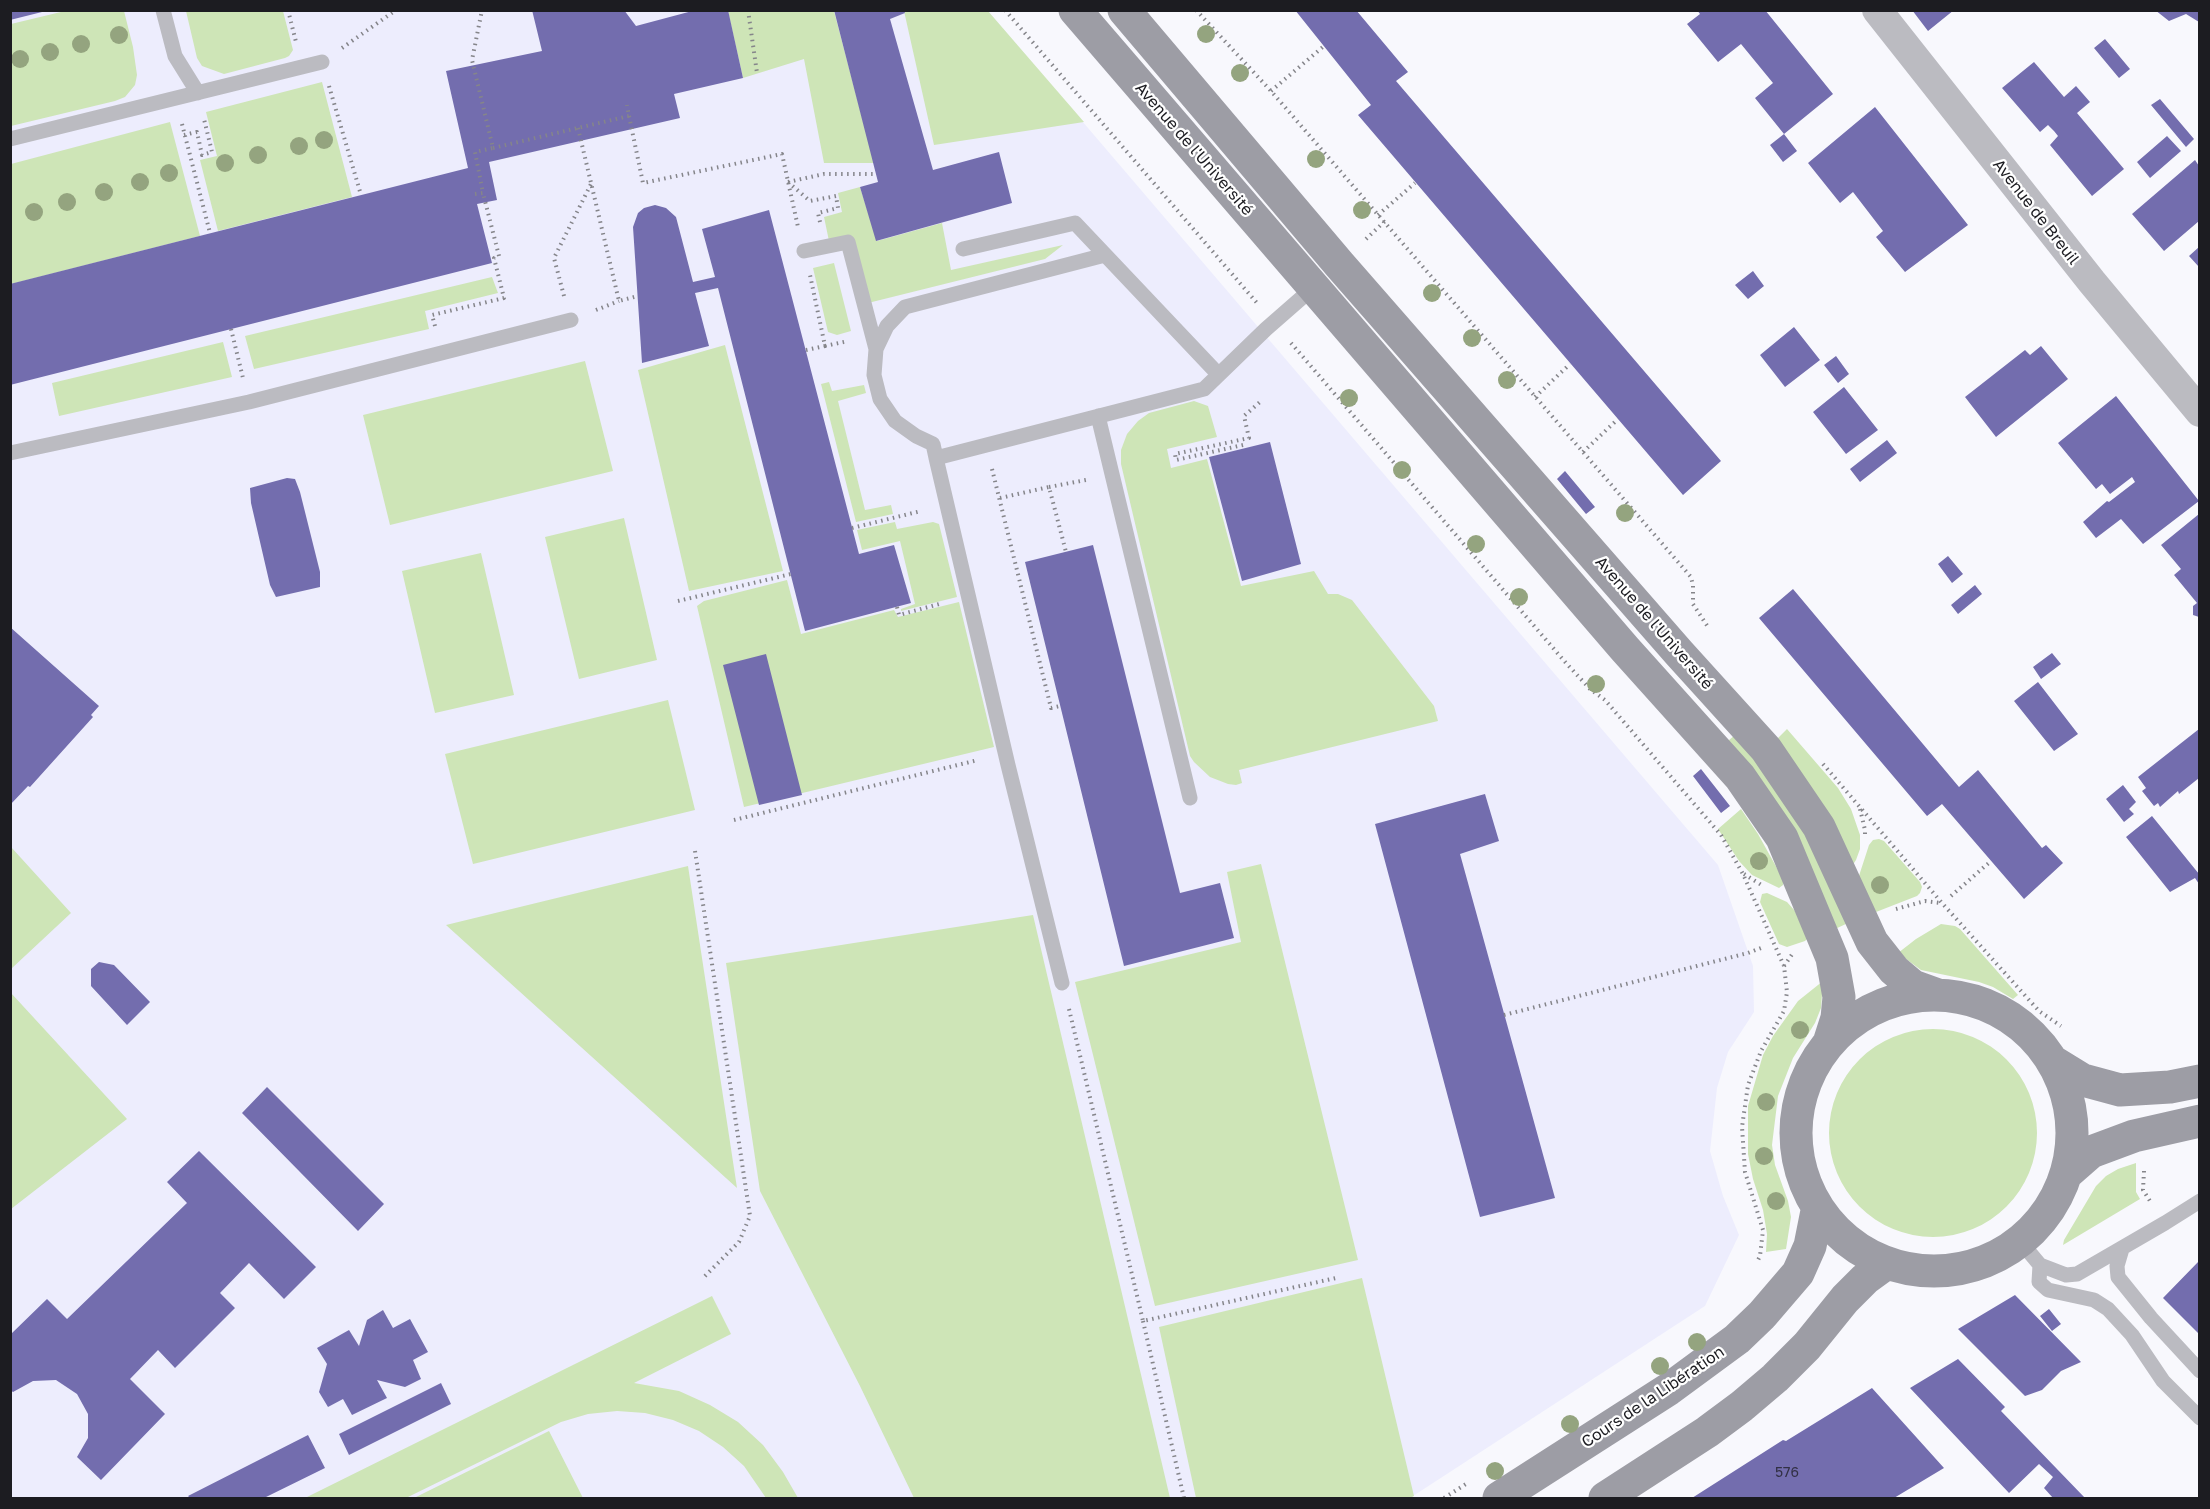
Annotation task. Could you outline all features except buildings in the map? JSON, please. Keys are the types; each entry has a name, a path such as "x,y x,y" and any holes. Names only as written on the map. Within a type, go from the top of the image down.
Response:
{"street":[{"name":"Avenue de l'Université","path":"1075,10 1625,649 1740,777 1782,838 1832,958 1839,997 1837,1018 1829,1043"},
{"name":"Avenue de l'Université","path":"1124,10 1339,264 1679,653 1766,749 1819,827 1872,942 1894,970 1913,986 1938,995"},
{"name":"Avenue de Breuil","path":"1877,10 2084,273 2199,412"},
{"path":"1314,287 1339,264"},
{"path":"1938,995 1969,999 1998,1011 2024,1029 2039,1044 2052,1061 2064,1087 2071,1115 2072,1144 2067,1173 2056,1198 2045,1214 2030,1253 1947,1270 1917,1270 1887,1263 1852,1245 1835,1231 1817,1211 1802,1177 1795,1130 1804,1083 1829,1043 1851,1022 1878,1006 1908,998 1938,995"},
{"path":"2052,1061 2083,1080 2120,1090 2170,1087 2199,1081"},
{"path":"2067,1173 2091,1152 2133,1136 2199,1121"},
{"name":"Cours de la Libération","path":"1499,1498 1669,1389 1737,1339 1762,1315 1798,1273 1810,1246 1817,1211"},
{"path":"1605,1498 1707,1432 1742,1406 1775,1378 1807,1346 1845,1299 1865,1279 1887,1263"}],"lane":[{"path":"163,10 175,56 198,93"},
{"path":"10,139 322,62"},
{"path":"963,249 1075,223 1218,374"},
{"path":"804,251 848,242 876,349 874,375 880,399 895,421 916,436 933,444 1005,754 1062,983"},
{"path":"876,349 887,326 905,307 1105,255"},
{"path":"936,458 1204,389 1314,287"},
{"path":"10,453 249,402 571,320"},
{"path":"1098,416 1190,798"},
{"path":"2030,1253 2066,1275 2077,1274 2199,1201"},
{"path":"2122,1249 2117,1266 2118,1277 2199,1371"},
{"path":"2030,1253 2039,1282 2048,1290 2094,1300 2108,1309 2132,1335 2163,1381 2199,1418"}],"path":[{"path":"361,195 322,62 396,10"},
{"path":"482,10 472,60 494,148"},
{"path":"748,10 758,74"},
{"path":"1005,10 1566,663 1590,689 1605,699 1721,835 1743,874 1784,966 1787,992 1784,1011 1761,1051 1748,1085 1742,1126 1745,1172 1763,1230 1760,1256 1756,1267"},
{"path":"1196,10 1271,91 1690,577 1694,586 1694,604 1698,614 1715,636"},
{"path":"1271,91 1324,46"},
{"path":"198,93 212,152 202,155 196,132 184,135 210,233"},
{"path":"627,105 644,183 782,154 794,208"},
{"path":"441,353 432,315 504,298 494,258 500,256 483,193 475,152 629,116"},
{"path":"578,128 619,301 638,296"},
{"path":"788,182 824,174 876,174"},
{"path":"788,182 810,201 836,196 838,208 818,213 825,247"},
{"path":"1378,215 1415,183"},
{"path":"571,320 554,258 591,184"},
{"path":"475,194 483,193"},
{"path":"804,251 825,346 806,350"},
{"path":"231,329 249,402"},
{"path":"1535,396 1570,364"},
{"path":"1242,444 1175,454 1176,460 1242,444 1249,438 1244,416 1261,401"},
{"path":"1583,452 1618,419"},
{"path":"986,445 1051,708 1060,706"},
{"path":"1000,498 1112,474"},
{"path":"1049,487 1066,552"},
{"path":"852,528 947,505"},
{"path":"678,601 791,574"},
{"path":"897,607 899,615 969,597"},
{"path":"734,820 1005,754"},
{"path":"1822,762 1942,903 2039,1011 2068,1030"},
{"path":"695,851 750,1216 739,1242 703,1278"},
{"path":"1951,896 1991,861"},
{"path":"1504,1016 1761,948"},
{"path":"1062,983 1184,1498"},
{"path":"2144,1167 2144,1190 2165,1223"},
{"path":"1143,1321 1336,1278"}],"shaded area":[{"path":"10,11 988,11 1718,865 1753,966 1754,1012 1728,1052 1717,1088 1710,1151 1723,1196 1739,1235 1705,1306 1410,1498 11,1498"}],"green space":[{"path":"65,11 124,11 133,47 137,75 135,85 125,97 115,101 11,126 11,24"},
{"path":"186,11 283,11 293,50 285,58 224,74 202,66 197,58"},
{"path":"728,11 834,11 874,163 824,163 804,59 743,78"},
{"path":"904,11 988,11 1084,122 934,145"},
{"path":"322,82 352,197 218,231 200,160 217,156 206,112"},
{"path":"170,122 200,236 11,284 11,164"},
{"path":"860,187 877,241 942,223 951,270 1063,245 1045,259 868,303 851,237 829,241 824,217 842,212 838,193"},
{"path":"834,263 851,331 837,335 828,332 813,268"},
{"path":"492,277 498,293 425,311 429,329 254,369 245,336"},
{"path":"223,342 232,377 59,416 52,383"},
{"path":"725,345 783,571 689,591 638,370"},
{"path":"585,361 613,471 390,525 363,415"},
{"path":"829,382 832,391 864,385 866,393 838,401 865,510 891,505 893,514 856,522 821,384"},
{"path":"1194,401 1208,406 1217,437 1167,449 1171,468 1207,459 1241,586 1314,571 1328,594 1338,594 1352,600 1434,706 1438,721 1239,770 1242,783 1236,785 1210,777 1194,762 1190,756 1121,464 1121,450 1127,434 1138,421 1149,413"},
{"path":"624,518 657,660 579,679 545,537"},
{"path":"895,522 897,529 933,522 939,524 957,597 901,611 915,604 900,541 862,550 857,530"},
{"path":"481,553 514,695 435,713 402,571"},
{"path":"787,580 801,634 894,610 898,617 959,602 994,747 744,807 697,606 704,601"},
{"path":"668,700 695,810 473,864 445,754"},
{"path":"1787,729 1838,788 1851,809 1860,835 1860,849 1852,866 1774,742"},
{"path":"1735,735 1792,807 1848,923 1833,930 1722,746"},
{"path":"1741,809 1783,879 1783,885 1779,888 1752,875 1739,861 1718,829"},
{"path":"1873,840 1884,841 1922,887 1917,896 1876,912 1857,882 1869,845"},
{"path":"11,847 71,913 11,969"},
{"path":"1261,864 1358,1260 1155,1306 1075,982 1241,942 1227,872"},
{"path":"688,866 737,1188 446,925"},
{"path":"1767,893 1787,902 1795,911 1807,939 1805,941 1787,947 1779,944 1760,902 1762,894"},
{"path":"1033,915 1170,1498 914,1498 860,1386 760,1191 726,963"},
{"path":"1941,924 1960,929 2018,995 2013,999 1979,982 1921,970 1898,953"},
{"path":"1823,981 1821,1008 1815,1023 1793,1058 1778,1096 1772,1145 1775,1165 1788,1201 1791,1217 1786,1249 1766,1252 1767,1234 1763,1210 1748,1154 1748,1106 1763,1055 1773,1036 1798,1001"},
{"path":"11,993 127,1119 11,1209"},
{"path":"1923,1029 1943,1029 1963,1033 1982,1041 2007,1059 2029,1093 2037,1123 2033,1163 2029,1173 2007,1207 1982,1225 1963,1233 1943,1237 1923,1237 1903,1233 1884,1225 1859,1207 1841,1182 1833,1163 1829,1143 1829,1123 1833,1103 1841,1084 1859,1059 1884,1041 1903,1033"},
{"path":"2136,1163 2136,1192 2140,1199 2063,1245 2096,1186 2118,1169"},
{"path":"1362,1278 1414,1496 1410,1498 1196,1498 1159,1327"},
{"path":"712,1296 731,1334 634,1383 679,1391 710,1405 738,1422 763,1445 783,1472 798,1498 766,1498 744,1466 723,1447 699,1431 673,1420 645,1413 617,1411 588,1414 561,1422 406,1498 305,1498"},
{"path":"549,1431 583,1498 414,1498"}]}
